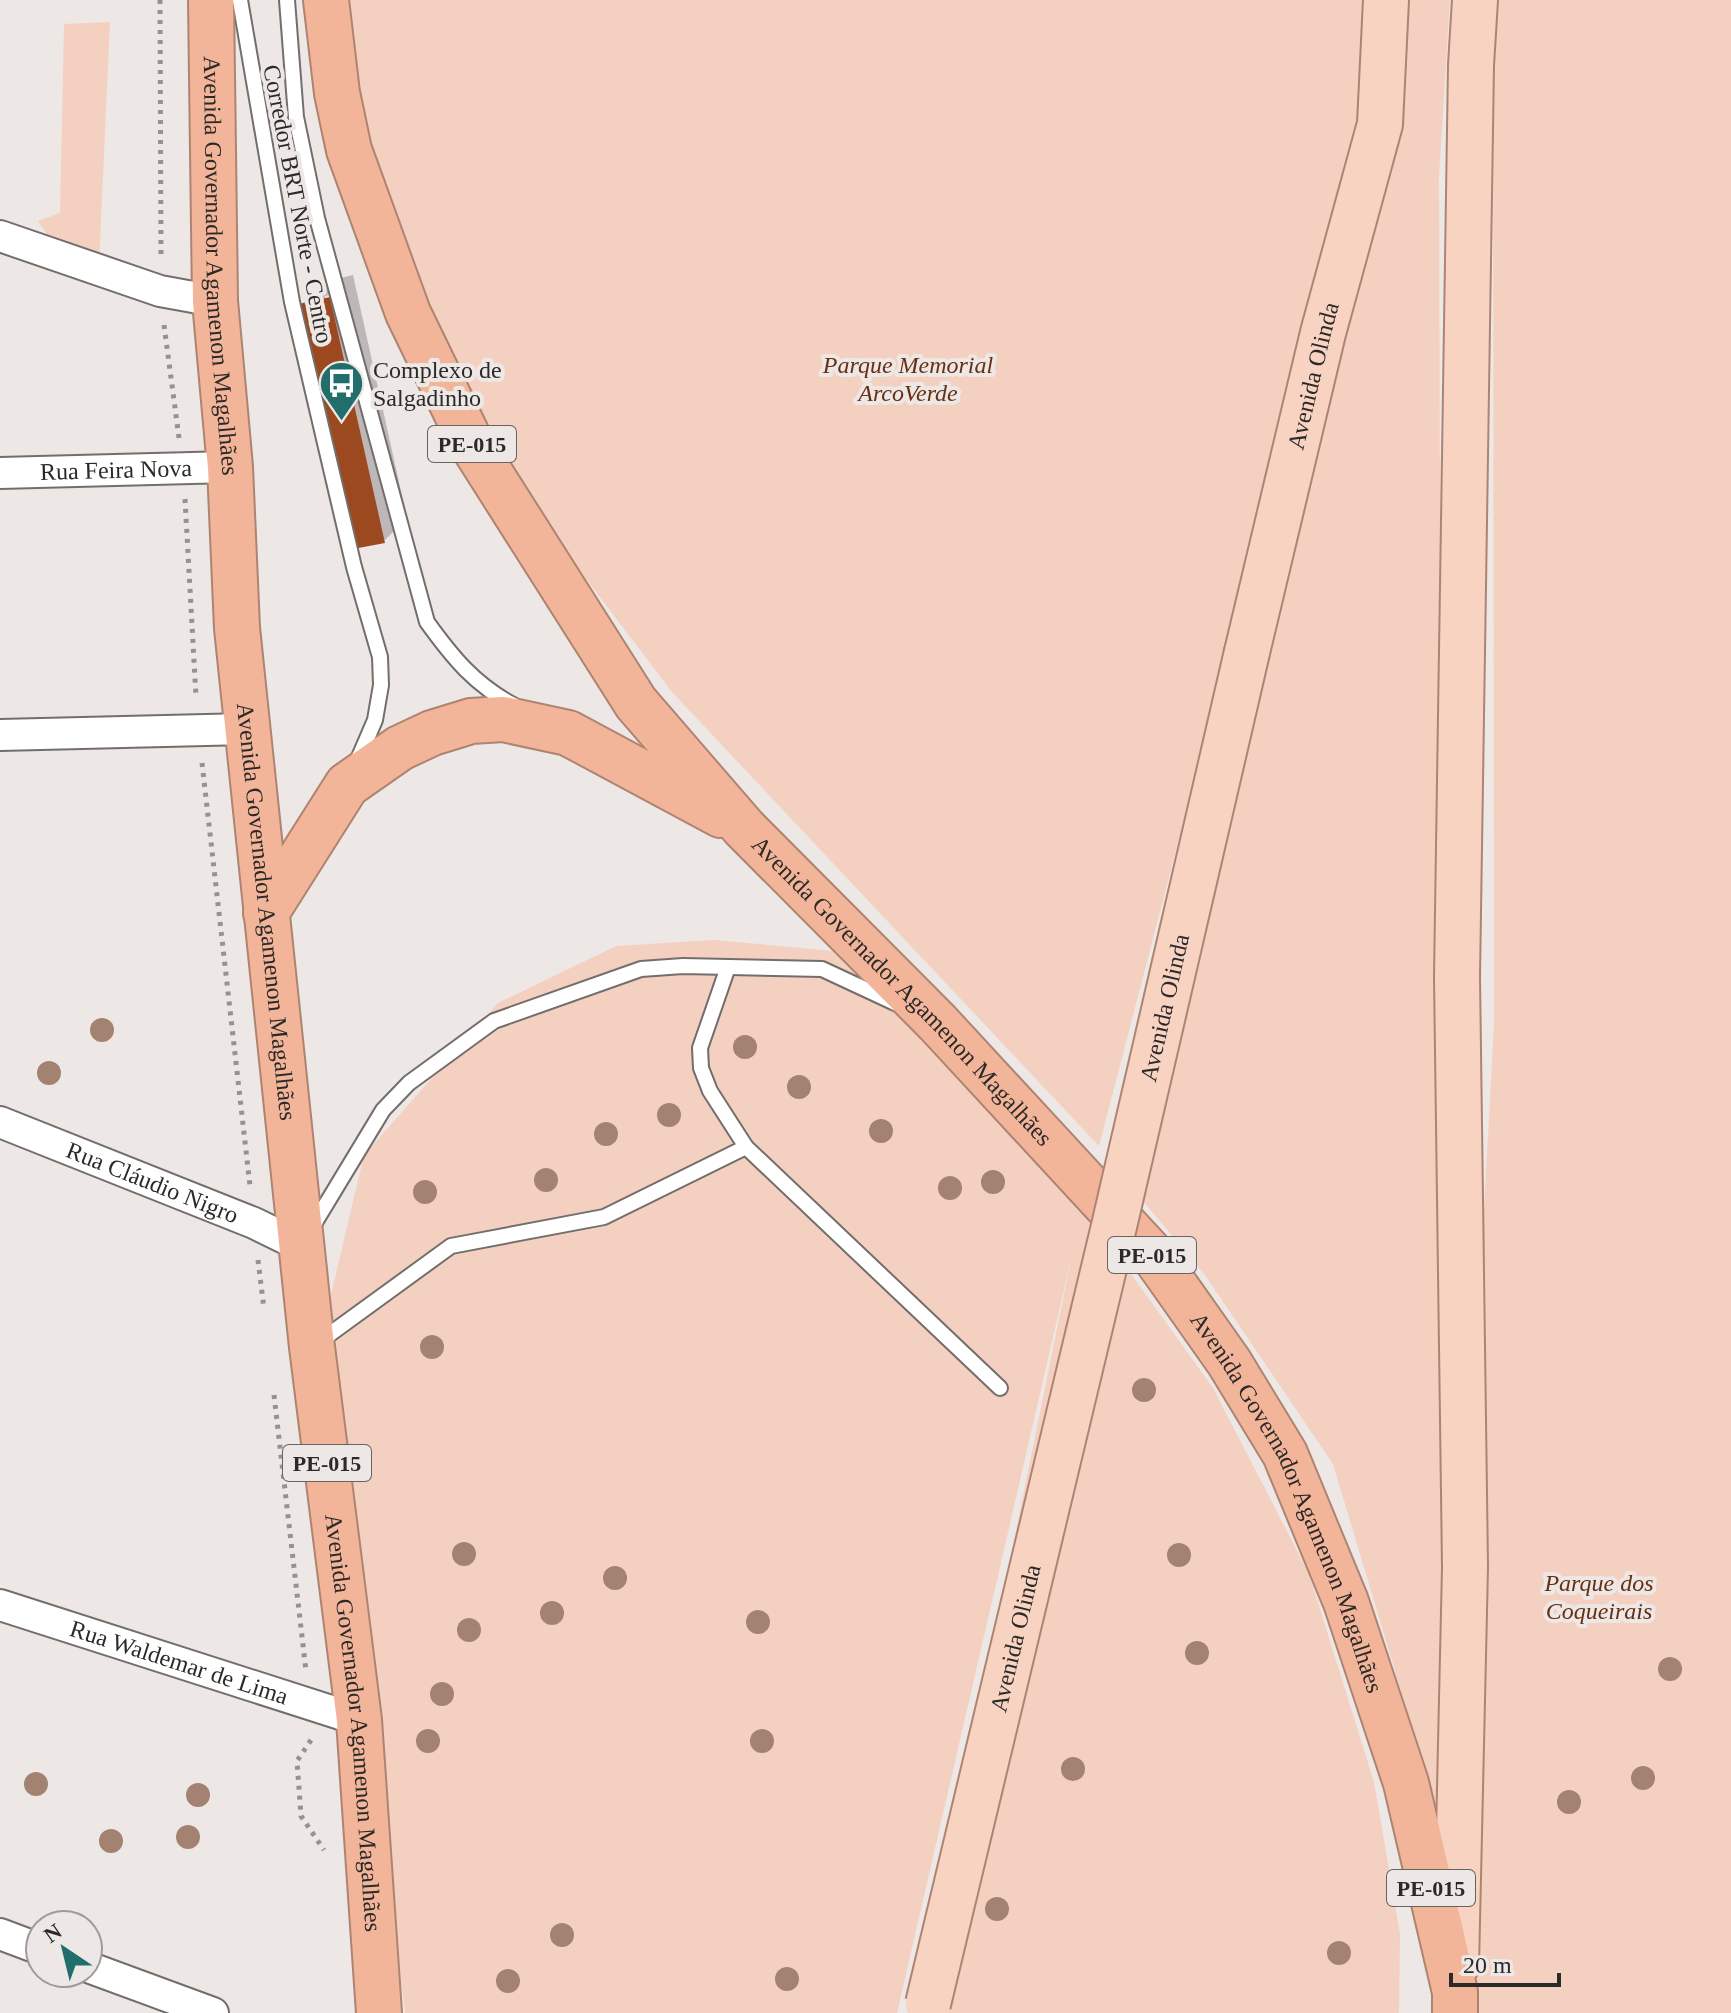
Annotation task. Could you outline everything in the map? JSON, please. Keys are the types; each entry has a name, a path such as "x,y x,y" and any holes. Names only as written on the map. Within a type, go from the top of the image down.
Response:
{"highway":[{"name":"Avenida Governador Agamenon Magalhães","path":"211,0 215,301 230,467 237,628 312,1347 359,1720 379,2013"},
{"name":"Avenida Governador Agamenon Magalhães","path":"326,0 337,93 365,200 408,313 471,443 636,703 744,828 938,1023 1157,1260 1229,1362 1285,1454 1346,1602 1406,1783 1455,2003"},
{"path":"266,913 347,785 400,748 432,733 471,721 503,719 568,733 744,828"}],"main road":[{"name":"Avenida Olinda","path":"927,2008 1112,1237 1323,333 1380,124 1386,0"},
{"path":"1455,2003 1465,1567 1457,977 1471,65 1475,0"}],"street":[{"path":"0,236 160,291 215,301"},
{"name":"Rua Feira Nova","path":"0,473 230,467"},
{"path":"0,735 247,729"},
{"name":"Rua Cláudio Nigro","path":"0,1122 254,1223 301,1246"},
{"name":"Rua Waldemar de Lima","path":"0,1605 359,1720"},
{"path":"0,1934 24,1943"},
{"path":"104,1973 213,2013"}],"lane":[{"name":"Corredor BRT Norte - Centro","path":"240,0 292,302 354,567 380,657 381,685 375,720 347,785"},
{"name":"Corredor BRT Norte - Centro","path":"287,0 296,117 317,218 427,622 455,661 479,685 568,733"},
{"path":"728,967 700,1048 701,1068 710,1091 746,1147 1000,1388"},
{"path":"301,1246 383,1110 409,1083 494,1021 641,969 822,969 938,1023"},
{"path":"312,1347 431,1257 451,1246 604,1217 746,1147"}],"green space":[{"name":"Parque Memorial ArcoVerde","path":"332,0 1374,0 1372,97 1099,1146 672,692 568,555 417,336"},
{"path":"1408,0 1450,0 1439,177 1444,1834 1333,1464 1205,1275 1118,1171 1398,120"},
{"name":"Parque dos Coqueirais","path":"1493,0 1731,0 1731,2013 1471,2013 1465,1567 1494,1024"},
{"path":"110,22 99,263 53,243 38,221 60,213 64,24"},
{"path":"714,940 845,952 1083,1207 1213,1388 1309,1574 1374,1782 1400,1934 1399,2013 918,2013 1072,1255 897,2013 405,2013 321,1337 364,1155 498,1003 616,946"}],"building":[{"name":"Complexo de Salgadinho","path":"330,297 385,543 353,549 299,304"}],"place":[{"name":"Complexo de Salgadinho","path":"342,423"}]}
